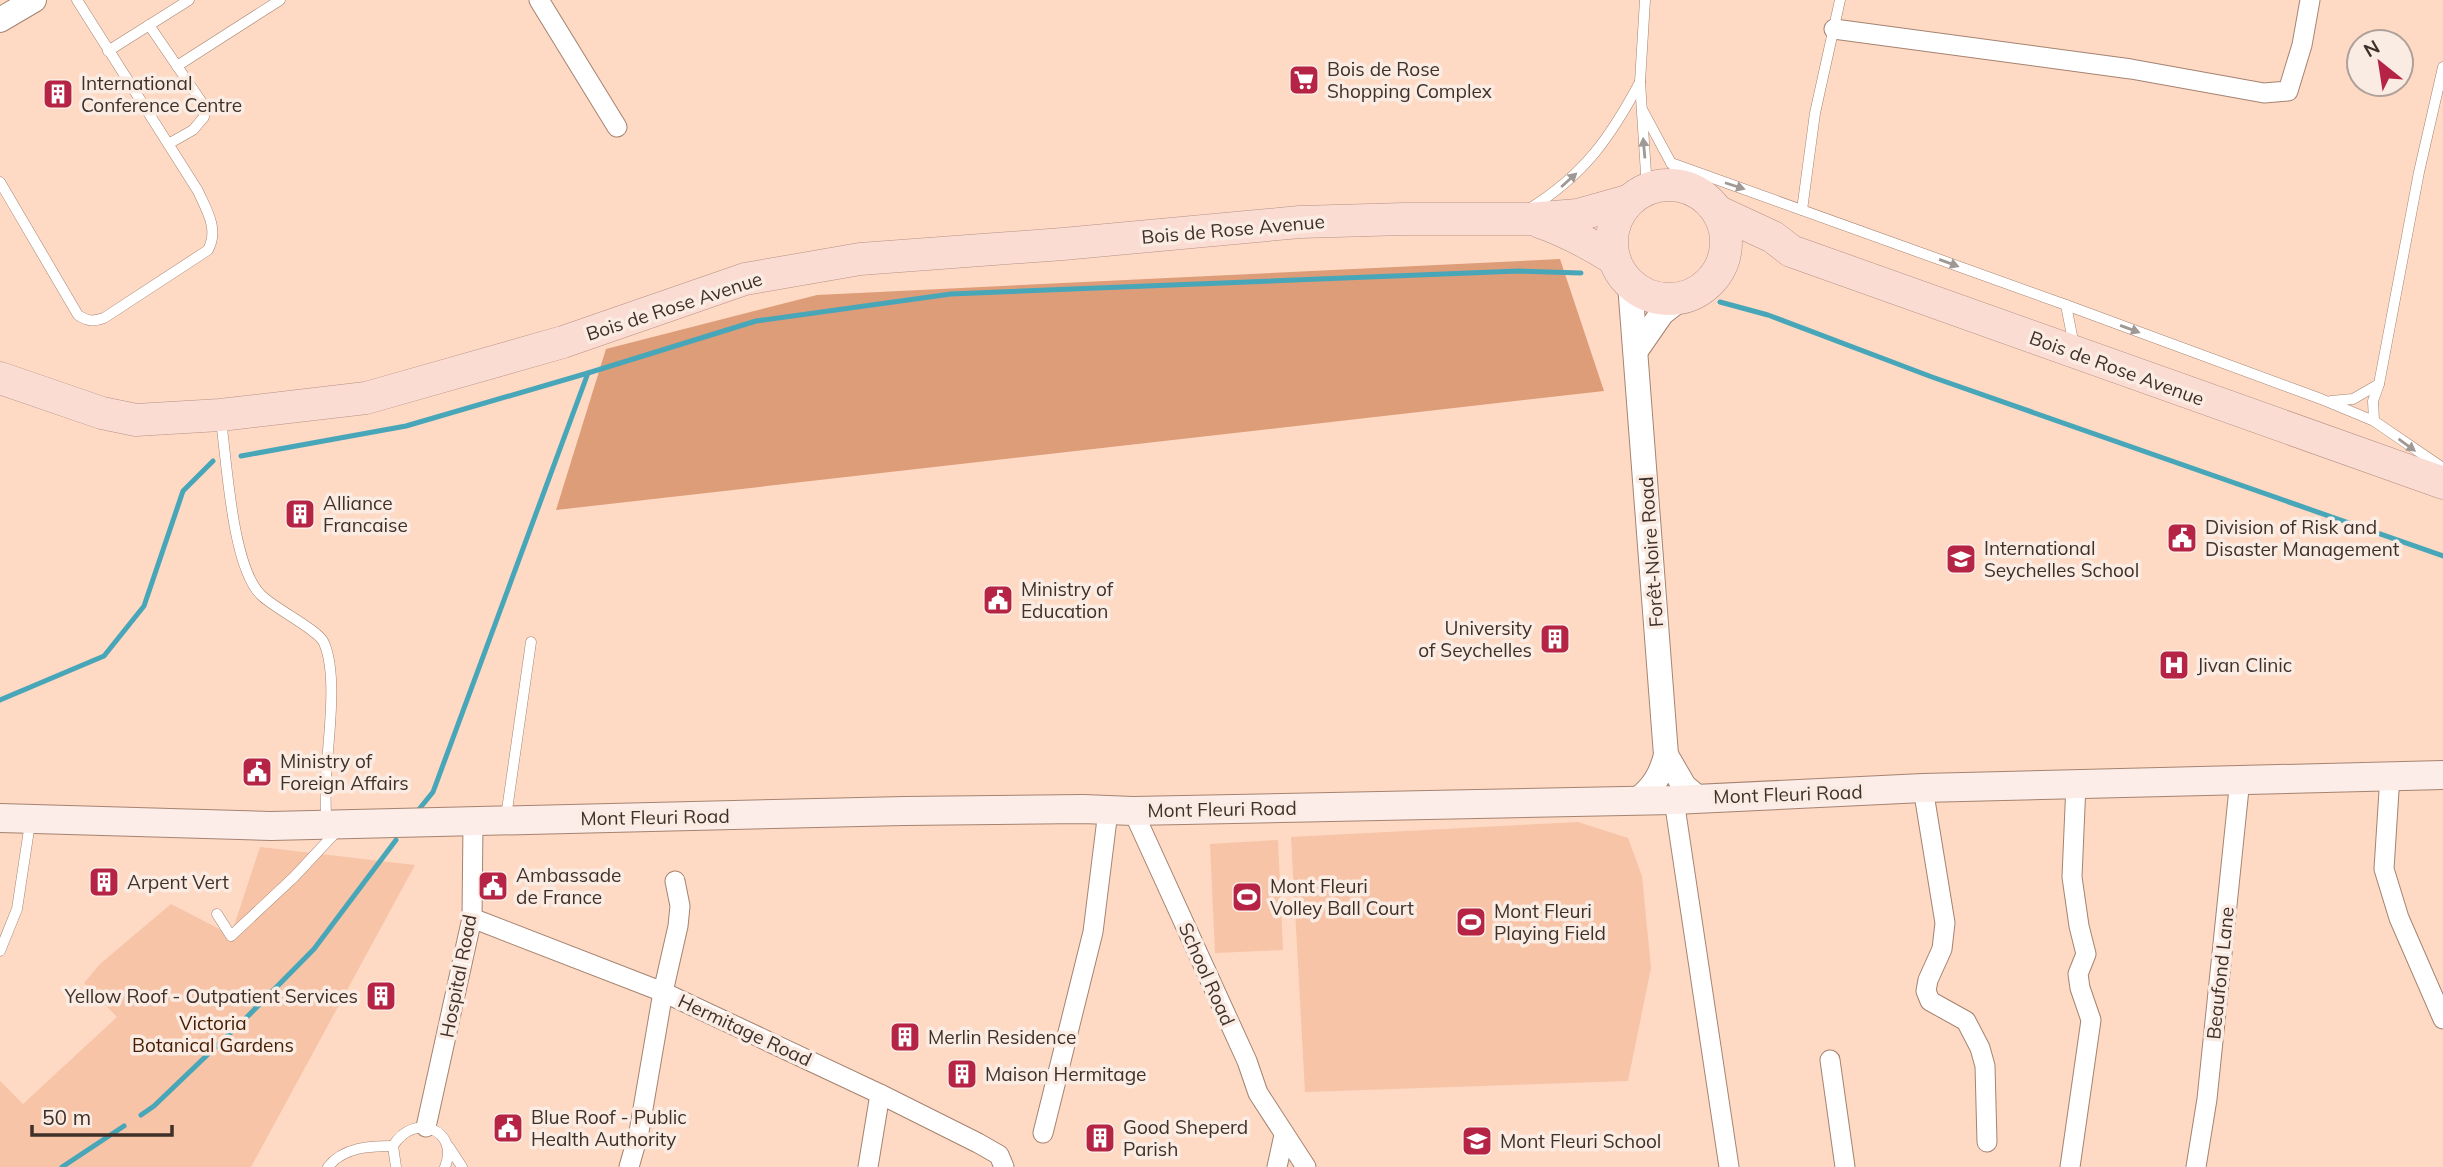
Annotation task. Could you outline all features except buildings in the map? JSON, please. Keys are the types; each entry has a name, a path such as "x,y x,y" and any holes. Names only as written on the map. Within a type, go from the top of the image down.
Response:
{"main road":[{"path":"1672,185 1695,190 1708,199 1719,212 1726,230 1726,250 1720,268 1704,287 1681,298 1663,299 1646,294 1622,271 1612,244 1614,228 1619,214 1638,195 1672,185"},
{"name":"Bois de Rose Avenue","path":"0,378 102,413 136,420 220,415 366,398 564,342 745,279 860,259 1300,222 1521,219 1578,215 1638,195"},
{"name":"Bois de Rose Avenue","path":"1719,212 1773,237 1791,251 2443,483"},
{"name":"Bois de Rose Avenue","path":"1521,219 1558,228 1586,241 1622,271"},
{"name":"Bois de Rose Avenue","path":"1720,268 1753,255 1791,251"},
{"name":"Mont Fleuri Road","path":"0,818 271,826 334,825 904,811 1120,811 1686,799 1923,788 2443,775"}],"street":[{"path":"0,20 34,0"},
{"path":"539,0 617,127"},
{"path":"1834,29 2131,69 2264,93 2288,91 2302,45 2310,0"},
{"name":"Forêt-Noire Road","path":"1622,271 1637,349 1666,755 1657,781 1637,800"},
{"path":"1637,349 1662,313 1681,298"},
{"name":"Forêt-Noire Road","path":"1666,755 1686,799"},
{"path":"2390,775 2384,869 2399,918 2443,1019"},
{"name":"Beaufond Lane","path":"2196,1167 2208,1085 2240,779"},
{"path":"2070,1167 2091,1020 2078,974 2086,954 2072,877 2076,784"},
{"path":"1923,788 1945,923 1941,949 1926,991 1930,1001 1966,1021 1980,1048 1984,1066 1987,1142"},
{"path":"1686,799 1728,1167"},
{"path":"1043,1133 1120,811"},
{"name":"School Road","path":"1120,811 1247,1061 1258,1093 1306,1167"},
{"name":"Hospital Road","path":"426,1127 472,918 472,822"},
{"path":"629,1167 639,1132 663,992 678,926 680,906 675,881"},
{"name":"Hermitage Road","path":"472,918 663,992 880,1094 999,1155 1004,1167"},
{"path":"1830,1060 1845,1167"},
{"path":"868,1167 880,1094"},
{"path":"1277,1167 1284,1135"}],"lane":[{"path":"0,182 78,315 86,320 104,318 208,250 213,240 213,228 206,208 170,143 77,0"},
{"path":"108,51 189,0"},
{"path":"177,66 280,0"},
{"path":"1638,195 1645,0"},
{"path":"1802,210 1815,113 1840,0"},
{"path":"149,25 203,104 204,117 193,130 170,143"},
{"path":"2374,421 2373,401 2379,384 2419,172 2443,67"},
{"path":"1521,219 1589,162 1618,124 1640,82"},
{"path":"1641,107 1671,163 1695,190"},
{"path":"1671,163 2321,399 2374,421 2443,468"},
{"path":"2066,305 2075,354"},
{"path":"2321,399 2353,399 2379,384"},
{"path":"217,914 231,936 295,877 334,825 329,661 324,642 317,633 297,622 260,594 246,571 238,545 220,415"},
{"path":"506,821 531,642"},
{"path":"0,951 17,909 30,819"},
{"path":"396,1167 393,1146 402,1133 413,1127 426,1127 437,1132 462,1167"},
{"path":"445,1141 449,1153 445,1167"},
{"path":"328,1167 335,1158 365,1147 393,1146"}],"green space":[{"name":"Mont Fleuri Playing Field","path":"1578,822 1628,838 1642,876 1651,968 1628,1081 1305,1092 1291,837"},
{"name":"Mont Fleuri Volley Ball Court","path":"1278,840 1283,950 1215,953 1210,844"},
{"name":"Victoria Botanical Gardens","path":"260,847 415,865 251,1167 0,1167 0,1081 23,1104 117,1017 84,983 100,964 171,904 231,935"}],"shaded area":[{"path":"1560,259 1604,391 556,510 606,349 817,295"}],"waterway":[{"path":"241,456 406,426 756,321 951,294 1518,271 1581,273"},
{"path":"1720,302 1768,315 1932,377 2443,556"},
{"path":"420,808 433,792 588,373"},
{"path":"0,700 104,656 144,606 183,491 213,461"},
{"path":"141,1115 154,1106 248,1016 314,949 396,840"},
{"path":"62,1167 124,1126"}],"place":[{"name":"Bois de Rose Shopping Complex","path":"1304,80"},
{"name":"International Conference Centre","path":"58,94"},
{"name":"Alliance Francaise","path":"300,514"},
{"name":"Division of Risk and Disaster Management","path":"2182,538"},
{"name":"International Seychelles School","path":"1961,559"},
{"name":"Ministry of Education","path":"998,600"},
{"name":"University of Seychelles","path":"1555,639"},
{"name":"Jivan Clinic","path":"2174,665"},
{"name":"Ministry of Foreign Affairs","path":"257,772"},
{"name":"Arpent Vert","path":"104,882"},
{"name":"Ambassade de France","path":"493,886"},
{"name":"Mont Fleuri Volley Ball Court","path":"1247,897"},
{"name":"Mont Fleuri Playing Field","path":"1471,922"},
{"name":"Yellow Roof - Outpatient Services","path":"381,996"},
{"name":"Merlin Residence","path":"905,1037"},
{"name":"Maison Hermitage","path":"962,1074"},
{"name":"Blue Roof - Public Health Authority","path":"508,1128"},
{"name":"Good Sheperd Parish","path":"1100,1138"},
{"name":"Mont Fleuri School","path":"1477,1141"}]}
